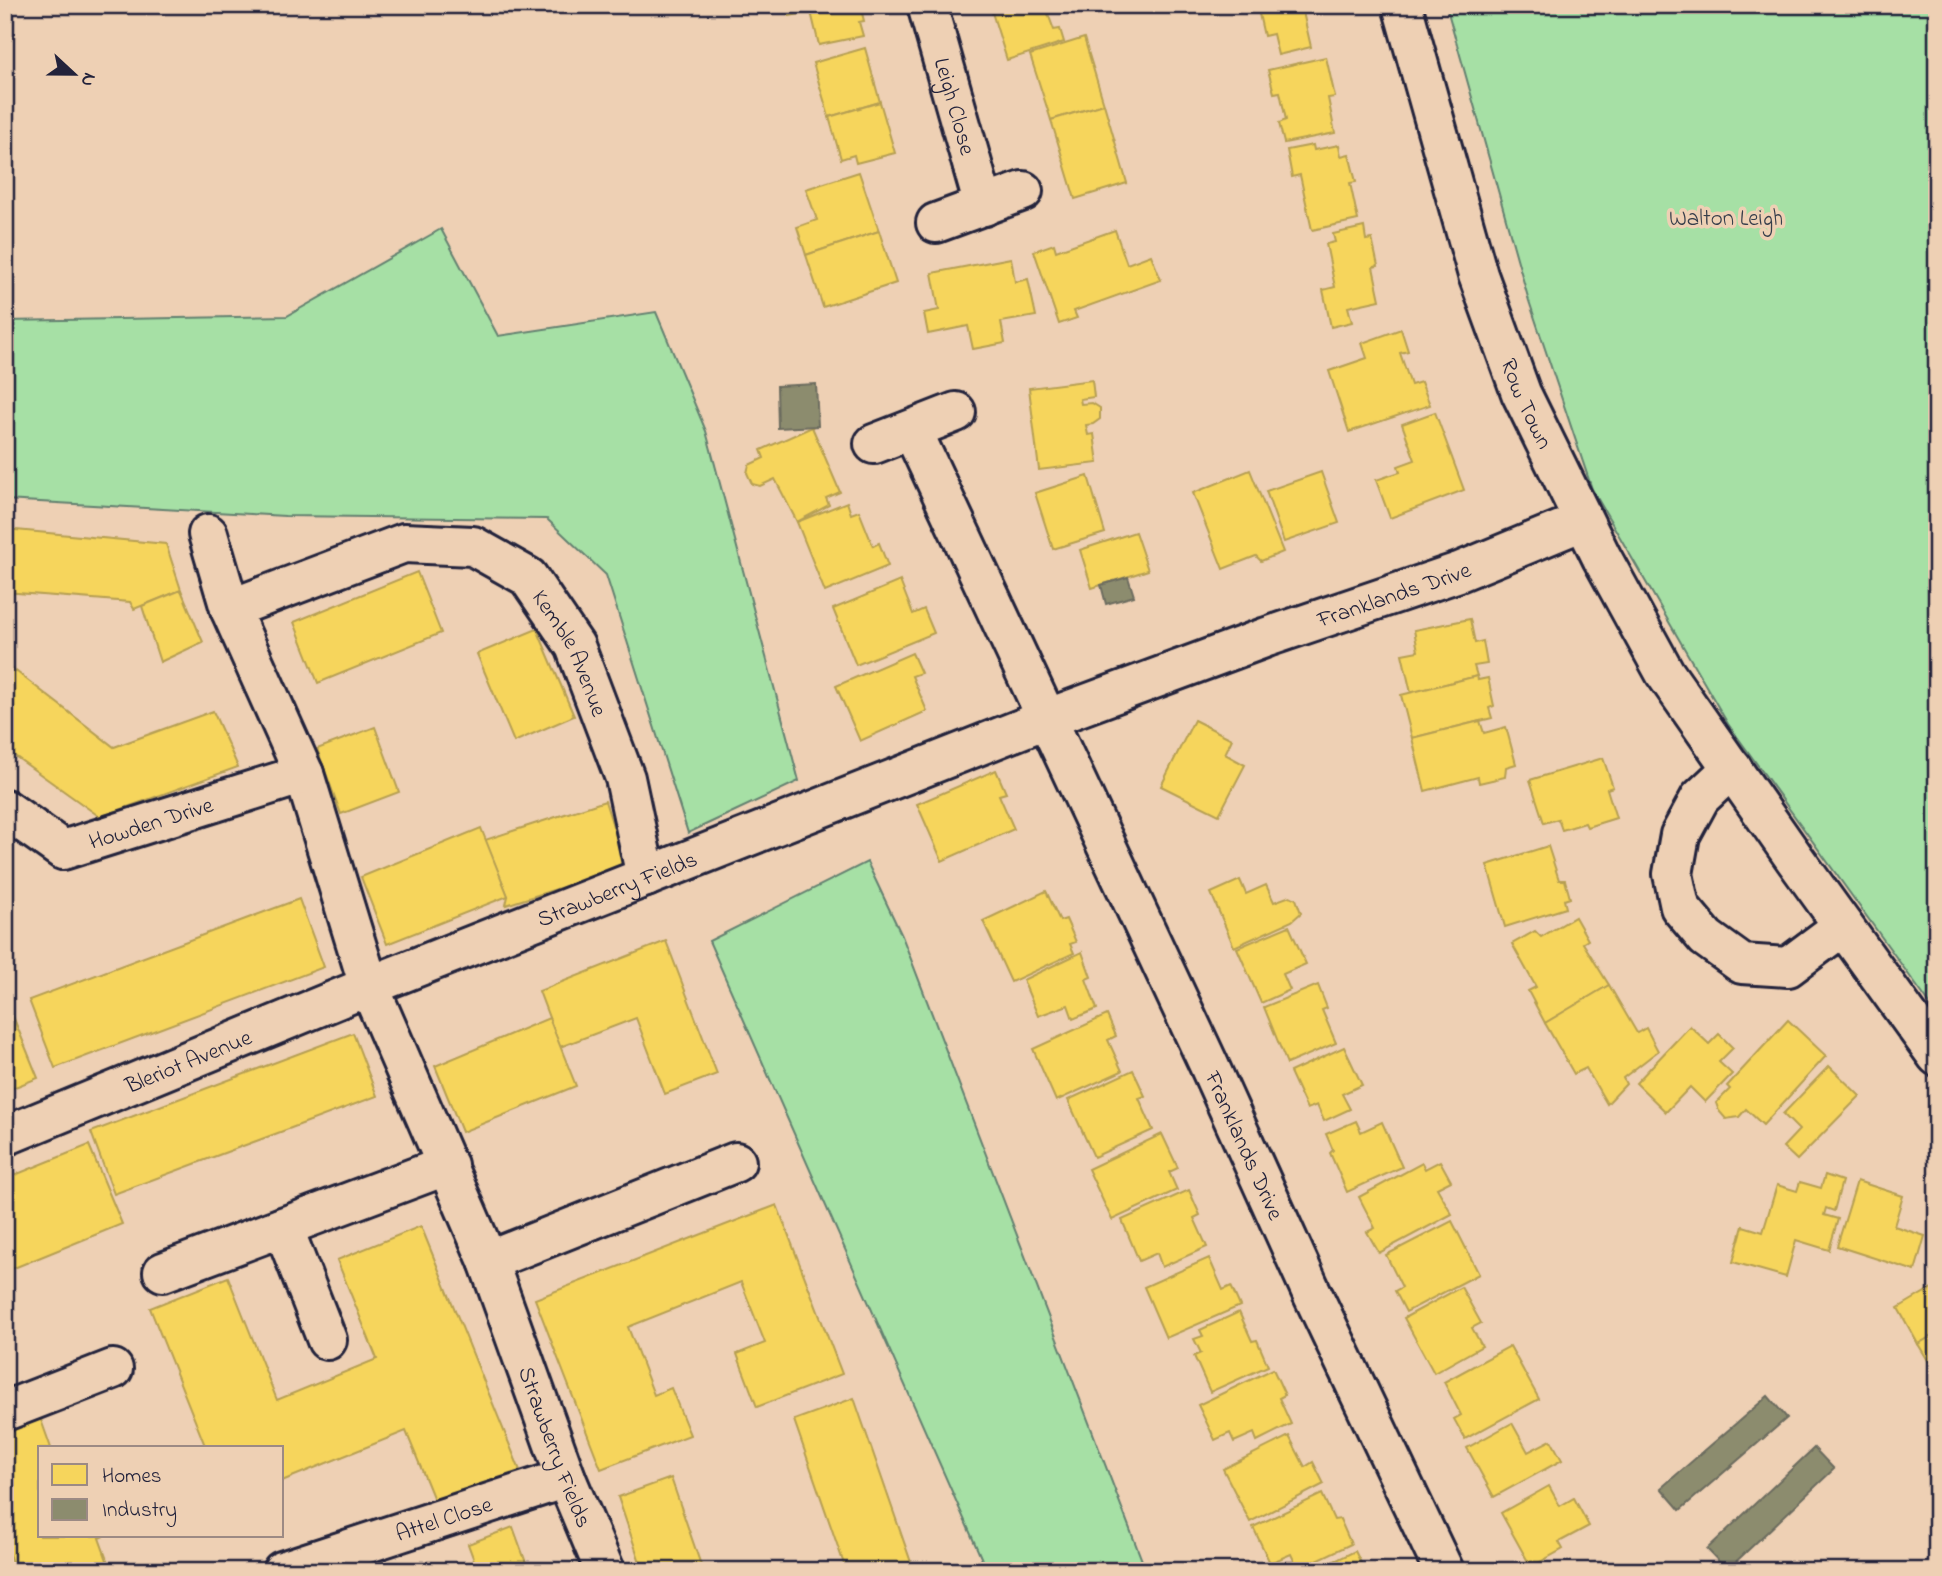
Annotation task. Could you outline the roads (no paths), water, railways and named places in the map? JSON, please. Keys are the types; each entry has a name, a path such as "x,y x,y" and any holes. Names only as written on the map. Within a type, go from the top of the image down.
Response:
{"street":[{"name":"Leigh Close","path":"927,5 984,206"},
{"name":"Row Town","path":"1402,5 1478,275 1521,393 1583,521 1665,673 1937,1056"},
{"path":"936,223 1024,191"},
{"path":"874,444 956,412"},
{"name":"Franklands Drive","path":"912,430 1208,1063 1311,1291 1444,1571"},
{"name":"Franklands Drive","path":"1046,719 1267,637 1459,572 1583,521"},
{"path":"208,534 230,609 304,774 369,986"},
{"name":"Kemble Avenue","path":"230,609 404,543 473,546 528,577 575,646 625,778 646,877"},
{"name":"Strawberry Fields","path":"604,1571 566,1478 488,1261 369,986 1046,719"},
{"path":"1732,768 1700,798 1680,835 1673,874 1680,907 1706,938 1742,964 1788,967 1843,926"},
{"name":"Howden Drive","path":"5,809 63,850 304,774"},
{"name":"Bleriot Avenue","path":"5,1136 369,986"},
{"path":"488,1261 736,1162"},
{"path":"163,1272 447,1165"},
{"path":"283,1227 327,1340"},
{"path":"5,1411 113,1369"},
{"name":"Attel Close","path":"282,1571 566,1478"}],"park label":[{"name":"Walton Leigh","path":"1726,217"}]}
